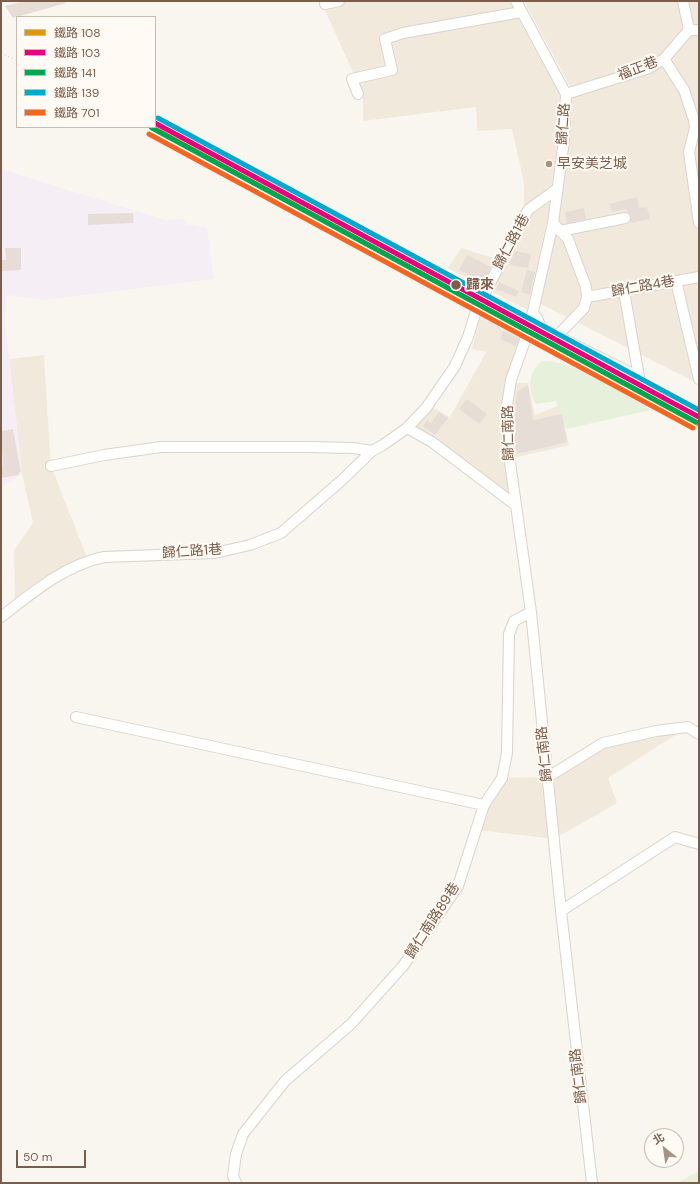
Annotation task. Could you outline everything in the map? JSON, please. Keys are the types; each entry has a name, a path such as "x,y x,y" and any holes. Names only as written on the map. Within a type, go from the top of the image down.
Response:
{"street":[{"path":"325,4 339,1"},
{"name":"歸仁路","path":"516,1 566,94 564,140 557,189 556,227 528,332"},
{"path":"683,1 694,30"},
{"path":"358,94 352,79 392,70 385,40 403,33 522,12"},
{"name":"福正巷","path":"566,94 649,68 664,59 694,30"},
{"path":"664,59 684,90 694,120 695,128 689,152 696,176 699,223"},
{"name":"歸仁路1巷","path":"1,617 14,606 63,572 88,560 104,556 215,553 250,545 282,532 342,480 372,451 383,446 407,428 426,408 455,366 468,337 479,305 528,210 557,189"},
{"path":"556,227 625,218"},
{"path":"556,227 568,239 586,287 587,298 584,308 558,335"},
{"name":"歸仁路4巷","path":"587,298 699,277"},
{"path":"676,281 699,379"},
{"path":"624,291 639,377"},
{"path":"533,313 541,328 558,335 639,377"},
{"name":"歸仁南路","path":"528,332 511,380 506,411 507,441 514,504 531,612 560,911 592,1183"},
{"path":"407,428 432,442 514,504"},
{"path":"51,466 104,455 161,447 310,447 352,448 372,451"},
{"path":"1,610 14,606"},
{"name":"歸仁南路89巷","path":"236,1183 233,1176 236,1154 243,1134 285,1081 351,1024 403,966 458,886 484,805 502,778 508,753 509,634 514,621 531,612"},
{"path":"76,717 484,805"},
{"path":"548,777 603,743 656,731 688,727 699,734"},
{"path":"560,911 674,837 699,844"}],"path":[{"path":"1,53 16,60"},
{"path":"156,127 420,269 479,305 503,314 528,332 699,432"},
{"path":"416,275 424,264"},
{"path":"501,321 506,308"},
{"path":"639,377 699,407"}],"shaded area":[{"path":"321,1 509,1 560,95 558,139 548,217 527,310 448,268 461,248 497,259 524,205 524,183 512,129 477,131 476,107 363,121 363,95"},
{"path":"524,1 699,1 699,384 539,303 560,211 570,134 572,90"},
{"path":"1,169 165,220 184,219 186,224 207,228 214,279 44,300 7,295 5,320 22,474 1,487"},
{"path":"480,317 523,339 506,383 528,383 535,415 560,405 569,445 506,459 508,492 453,451 415,426 430,406 450,417 486,352 472,349"},
{"path":"44,355 51,466 88,560 15,606 14,550 33,523 22,474 9,359"},
{"path":"688,727 608,778 617,803 554,839 477,830 502,778 548,777 603,743"}],"green space":[{"path":"542,361 555,362 584,372 651,410 566,429 556,401 535,404 531,392 530,381 533,371"},
{"path":"699,1171 699,1183 677,1183"}],"building":[{"path":"25,1 65,1 66,3 13,18 5,6"},
{"path":"637,197 639,208 647,207 650,219 630,223 631,216 626,209 612,212 610,204"},
{"path":"584,208 586,219 567,223 565,212"},
{"path":"133,213 134,223 88,225 88,214"},
{"path":"5,248 21,248 21,270 1,271 1,260 6,260"},
{"path":"515,251 531,254 528,268 509,265"},
{"path":"467,255 491,267 483,283 459,270"},
{"path":"527,270 535,272 530,295 521,292"},
{"path":"499,282 519,291 516,297 496,289"},
{"path":"503,331 519,338 516,346 500,339"},
{"path":"528,385 533,420 562,414 567,442 517,454 513,440 515,439 513,424 517,392"},
{"path":"467,399 487,414 479,424 459,409"},
{"path":"439,412 448,418 435,435 423,426 427,420 431,423"},
{"path":"13,429 21,472 18,473 19,475 1,478 1,466 3,465 1,431"}],"rail line":[{"name":"139","path":"158,118 699,410"},
{"name":"103","path":"156,124 699,417"},
{"name":"141","path":"152,128 696,422"},
{"name":"108","path":"153,128 699,424"},
{"name":"701","path":"149,134 693,428"}],"place":[{"name":"早安美芝城","path":"549,164"},
{"name":"歸來","path":"456,285"}]}
